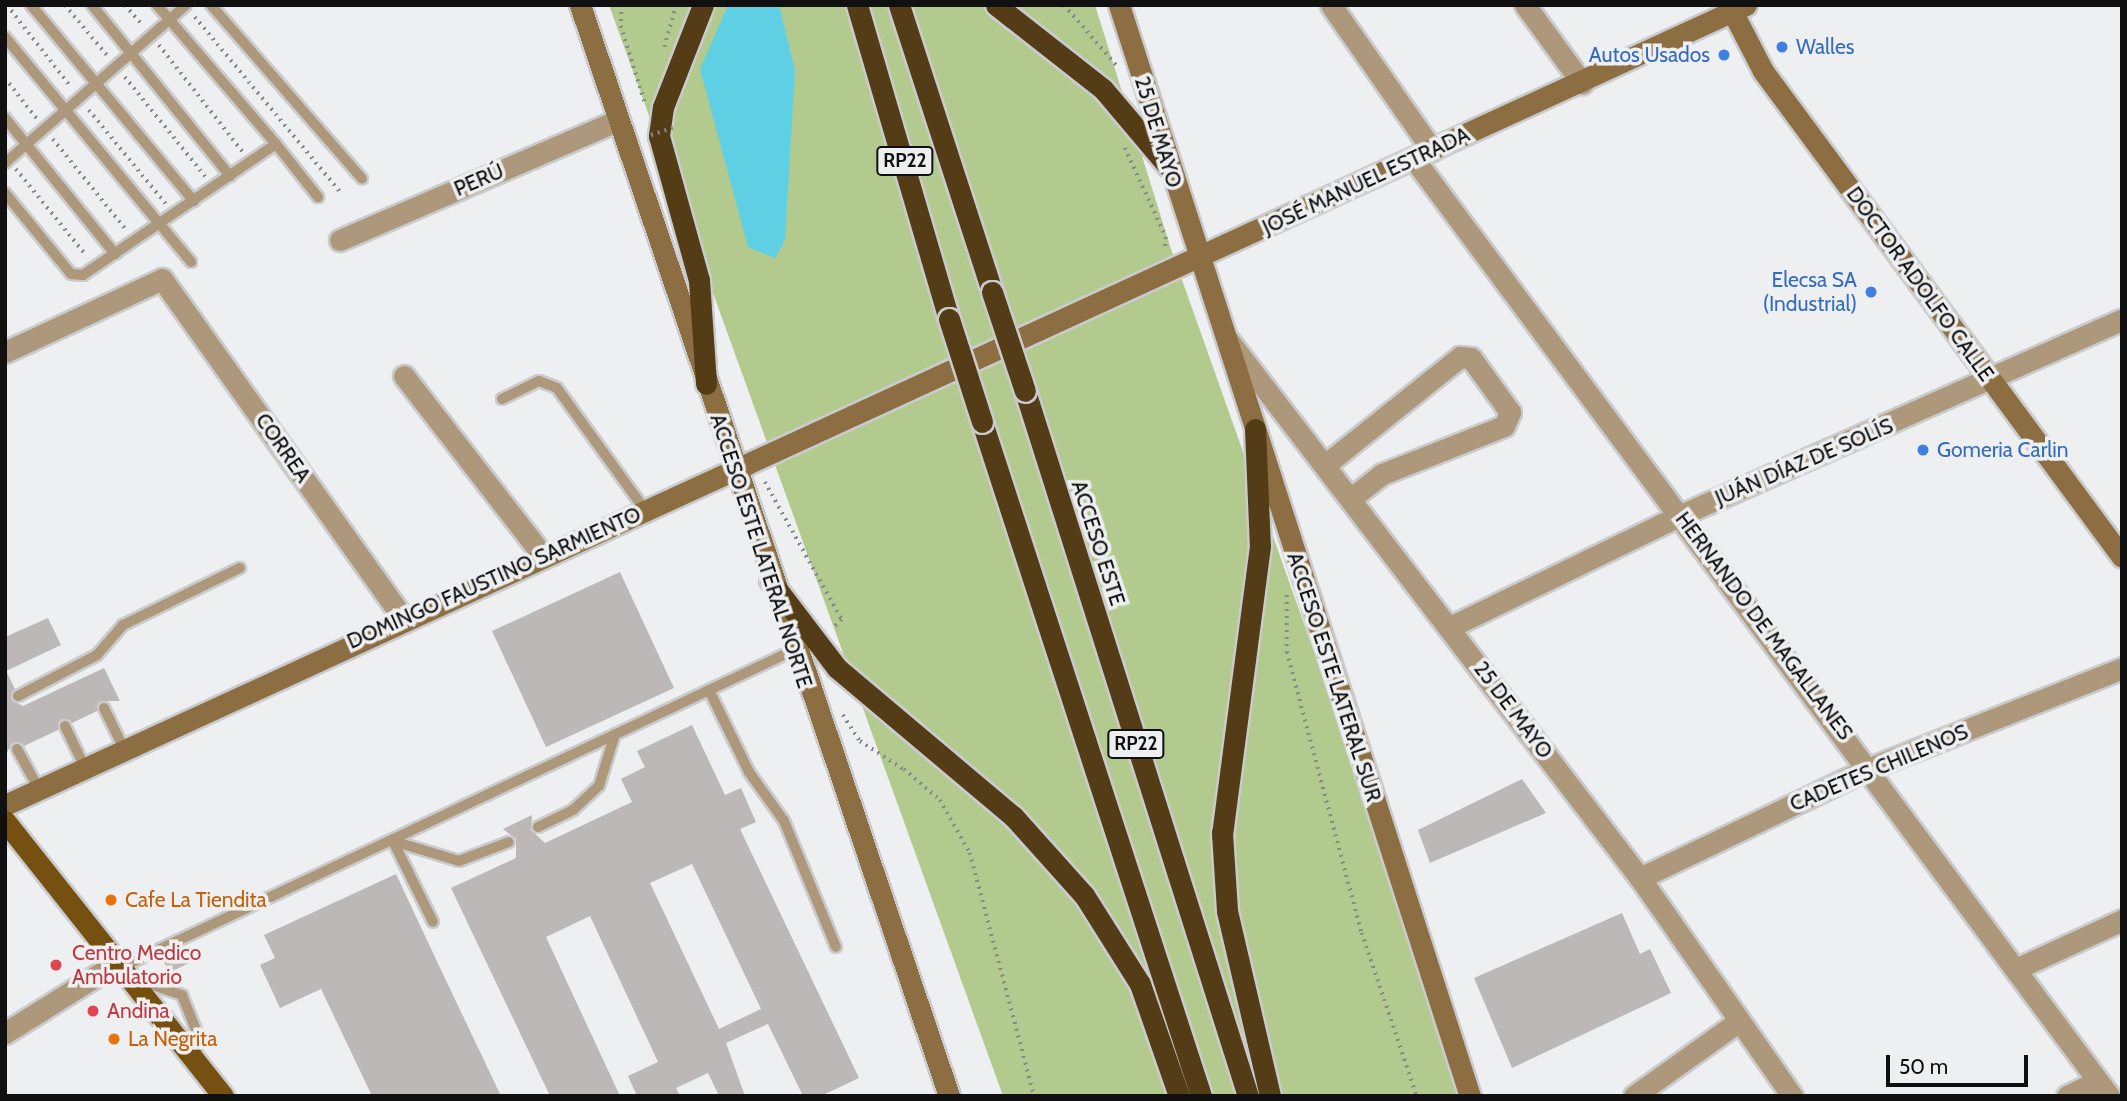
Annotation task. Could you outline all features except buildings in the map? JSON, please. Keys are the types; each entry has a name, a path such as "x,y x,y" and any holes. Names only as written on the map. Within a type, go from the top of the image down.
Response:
{"highway":[{"path":"704,5 663,107 659,136 704,305 706,384"},
{"name":"RP22","path":"857,5 949,319 1201,1096"},
{"name":"ACCESO ESTE","path":"899,5 1025,391 1248,1096"},
{"path":"996,5 1103,89 1168,166"},
{"path":"1255,429 1260,546 1222,833 1227,911 1270,1096"},
{"path":"770,580 816,643 838,668 1013,816 1084,895 1140,984 1179,1096"}],"main road":[{"name":"ACCESO ESTE LATERAL NORTE","path":"580,5 770,580 949,1096"},
{"name":"25 DE MAYO","path":"1119,5 1196,258"},
{"name":"JOSÉ MANUEL ESTRADA","path":"985,356 1582,83 1735,8"},
{"name":"DOCTOR ADOLFO CALLE","path":"1735,8 1763,71 2122,557"},
{"name":"ACCESO ESTE LATERAL SUR","path":"1196,258 1255,429 1470,1096"},
{"name":"DOMINGO FAUSTINO SARMIENTO","path":"5,805 404,618 985,356"},
{"path":"5,821 223,1096"}],"street":[{"name":"HERNANDO DE MAGALLANES","path":"1331,5 1423,154 1681,515 2104,1088"},
{"path":"1525,5 1582,83"},
{"name":"PERÚ","path":"340,240 618,120"},
{"name":"CORREA","path":"5,352 162,279 404,618"},
{"name":"JUÁN DÍAZ DE SOLÍS","path":"1450,627 1681,515 1992,382 2122,320"},
{"name":"25 DE MAYO","path":"1223,333 1640,878 1792,1096"},
{"path":"1325,465 1460,357 1471,358 1510,412 1504,426 1382,474 1351,498"},
{"path":"404,376 543,556"},
{"name":"CADETES CHILENOS","path":"1640,878 1870,768 2122,668"},
{"path":"2016,969 2122,920"},
{"path":"5,1033 123,969"},
{"path":"1634,1096 1739,1021"},
{"path":"2067,1096 2104,1088"}],"lane":[{"path":"31,5 194,201"},
{"path":"92,5 230,176"},
{"path":"157,5 318,197"},
{"path":"211,5 362,179"},
{"path":"7,161 186,6"},
{"path":"5,37 191,262"},
{"path":"5,118 116,254"},
{"path":"5,193 71,274 97,268 276,144"},
{"path":"502,398 539,381 557,388 645,510"},
{"path":"18,696 47,688 83,663 124,625 240,568"},
{"path":"123,969 794,650"},
{"path":"83,663 89,675"},
{"path":"709,690 749,772 784,821 836,947"},
{"path":"104,708 124,749"},
{"path":"65,726 85,768"},
{"path":"538,827 573,810 599,786 615,734"},
{"path":"18,749 38,789"},
{"path":"393,841 459,861 509,842"},
{"path":"393,841 433,922"},
{"path":"123,969 182,995 198,1035 195,1061"}],"path":[{"path":"65,5 214,187"},
{"path":"125,5 250,162"},
{"path":"622,5 621,26 646,105"},
{"path":"661,55 676,5"},
{"path":"1064,5 1082,30"},
{"path":"186,6 341,193"},
{"path":"5,78 135,241"},
{"path":"646,112 649,92"},
{"path":"618,120 646,105"},
{"path":"648,128 651,135 673,128"},
{"path":"7,161 97,268"},
{"path":"765,482 842,620 816,643"},
{"path":"1287,588 1287,652 1362,933 1417,1096"},
{"path":"839,705 854,736 904,769 940,800 970,853 1034,1096"}],"green space":[{"path":"609,5 1095,5 1170,246 1434,990 1463,1096 1003,1096"}],"water":[{"path":"728,5 779,5 795,70 785,240 775,258 748,247 700,69"}],"place":[{"name":"Walles","path":"1782,47"},
{"name":"Autos Usados","path":"1724,55"},
{"name":"Elecsa SA (Industrial)","path":"1871,292"},
{"name":"Gomeria Carlin","path":"1923,450"},
{"name":"Cafe La Tiendita","path":"111,900"},
{"name":"Centro Medico Ambulatorio","path":"56,965"},
{"name":"Andina","path":"93,1011"},
{"name":"La Negrita","path":"114,1039"}]}
